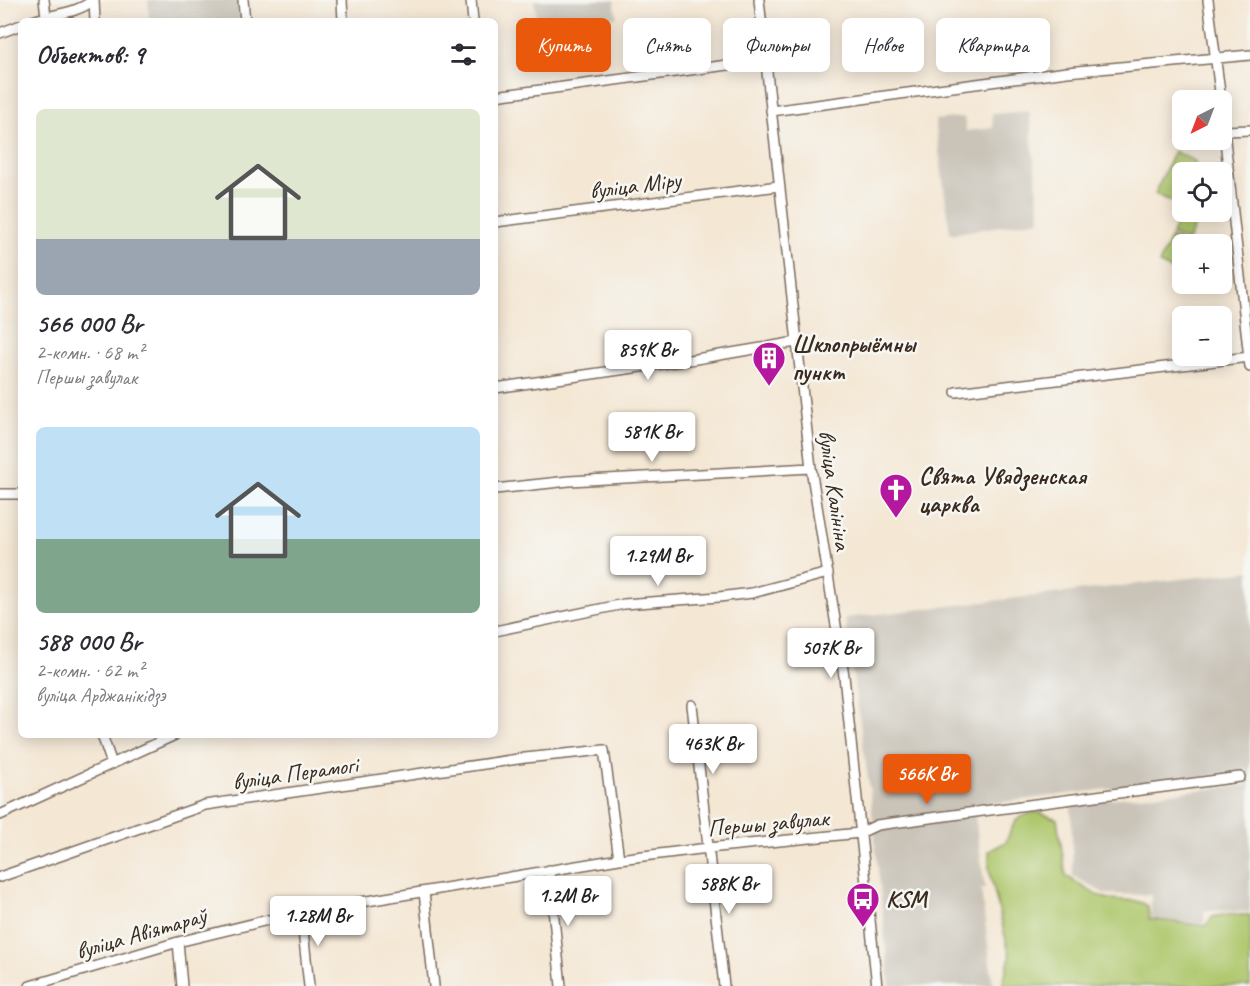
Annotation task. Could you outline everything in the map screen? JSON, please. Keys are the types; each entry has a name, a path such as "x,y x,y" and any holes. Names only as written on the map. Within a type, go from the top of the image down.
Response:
{"street":[{"path":"44,0 46,16"},
{"path":"41,18 77,10 94,0"},
{"path":"94,0 95,18"},
{"path":"243,0 245,18"},
{"path":"342,0 343,18"},
{"path":"471,0 473,18"},
{"name":"вуліца Калініна","path":"759,0 761,18"},
{"path":"1208,0 1219,90"},
{"path":"0,33 18,26"},
{"path":"771,111 1066,72 1250,55"},
{"path":"498,96 723,66"},
{"name":"вуліца Калініна","path":"766,72 811,468 844,676 877,986"},
{"path":"1232,131 1250,130"},
{"path":"1227,150 1250,368"},
{"name":"вуліца Міру","path":"498,222 779,186"},
{"path":"498,388 696,360 796,342"},
{"path":"956,392 1249,357"},
{"path":"498,489 569,481 811,468"},
{"path":"0,494 18,494"},
{"path":"498,630 624,604 752,593 828,573"},
{"path":"692,705 724,986"},
{"path":"103,738 112,764"},
{"path":"0,815 168,738"},
{"name":"вуліца Перамогі","path":"0,877 205,805 525,758 604,750 619,859"},
{"name":"Першы завулак","path":"619,859 860,833 877,825 1240,777"},
{"name":"вуліца Авіятараў","path":"30,986 56,982 178,942 301,912 619,859"},
{"path":"549,870 561,986"},
{"path":"424,892 434,986"},
{"path":"301,912 309,986"},
{"path":"178,942 182,986"}],"shaded area":[{"path":"148,0 239,0 241,18 149,18"},
{"path":"534,0 614,0 617,17 609,18 537,18"},
{"path":"1029,111 1040,220 950,234 935,120 964,117 966,131 993,128 992,114"},
{"path":"1250,571 1250,912 1204,910 1204,924 1151,918 1151,895 1105,894 1073,876 1071,803 1247,785 1246,767 1244,772 979,805 975,816 985,888 981,889 993,986 890,986 871,800 845,618"}],"green space":[{"path":"1174,151 1196,162 1172,162 1172,201 1155,194"},
{"path":"1177,222 1196,222 1191,234 1172,234"},
{"path":"1171,237 1172,237 1172,270 1159,264"},
{"path":"1038,812 1057,819 1066,876 1095,894 1110,899 1143,903 1148,906 1149,919 1206,926 1212,917 1250,915 1250,986 1002,986 1010,957 989,869 989,851 1006,842 1016,821 1024,815"}],"place":[{"name":"Шклопрыёмны пункт","path":"769,387"},
{"name":"Свята Увядзенская царква","path":"896,519"},
{"name":"KSM","path":"863,928"}]}
